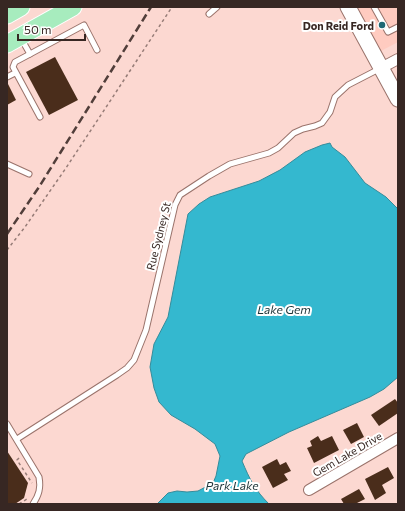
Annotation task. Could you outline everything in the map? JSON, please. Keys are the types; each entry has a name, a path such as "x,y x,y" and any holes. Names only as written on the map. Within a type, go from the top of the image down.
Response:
{"main road":[{"path":"7,15 21,7"},
{"path":"46,22 64,7"},
{"path":"14,41 73,7"}],"street":[{"path":"348,7 398,99"},
{"path":"381,68 398,59"},
{"name":"Gem Lake Drive","path":"309,490 398,438"}],"lane":[{"path":"209,14 217,7"},
{"path":"374,7 388,32 398,27"},
{"path":"40,117 15,73 13,67 15,62 84,25 97,50"},
{"path":"14,41 30,54"},
{"name":"Rue Sydney St","path":"17,439 117,375 127,368 134,360 146,330 175,205 180,195 230,164 269,153 278,148 294,133 322,123 330,112 335,97 348,85 381,68"},
{"path":"7,77 15,73"},
{"path":"7,164 29,174"},
{"path":"7,424 39,477 41,486 40,493 33,504"}],"path":[{"path":"7,250 66,168 172,7"},
{"path":"26,454 17,460 35,488"},
{"path":"20,504 31,496"}],"shaded area":[{"name":"Don Reid Ford","path":"357,7 398,7 398,42 381,51"}],"water":[{"name":"Lake Gem","path":"330,143 332,147 345,157 365,183 386,197 398,209 398,377 384,389 370,397 289,432 246,454 242,461 256,489 269,504 157,504 168,493 177,491 198,491 213,483 220,456 215,444 195,429 171,415 159,402 154,388 150,367 154,344 168,317 188,214 210,197 259,181 280,170 305,152"}],"building":[{"path":"55,57 78,100 49,115 26,72"},
{"path":"7,82 16,100 7,105"},
{"path":"395,399 398,403 398,413 379,426 371,415"},
{"path":"357,423 364,437 351,444 343,430"},
{"path":"318,436 321,441 332,436 339,450 314,463 307,448 312,446 310,441"},
{"path":"7,451 28,483 24,498 15,504 7,504"},
{"path":"277,459 280,465 286,462 291,471 284,474 288,480 273,488 262,467"},
{"path":"388,467 394,478 382,485 386,493 375,500 365,479"},
{"path":"359,489 365,499 355,504 344,504 341,499"}],"railway":[{"path":"7,234 39,187 151,7"}],"place":[{"name":"Don Reid Ford","path":"382,25"}],"water label":[{"name":"Park Lake","path":"232,485"}]}
